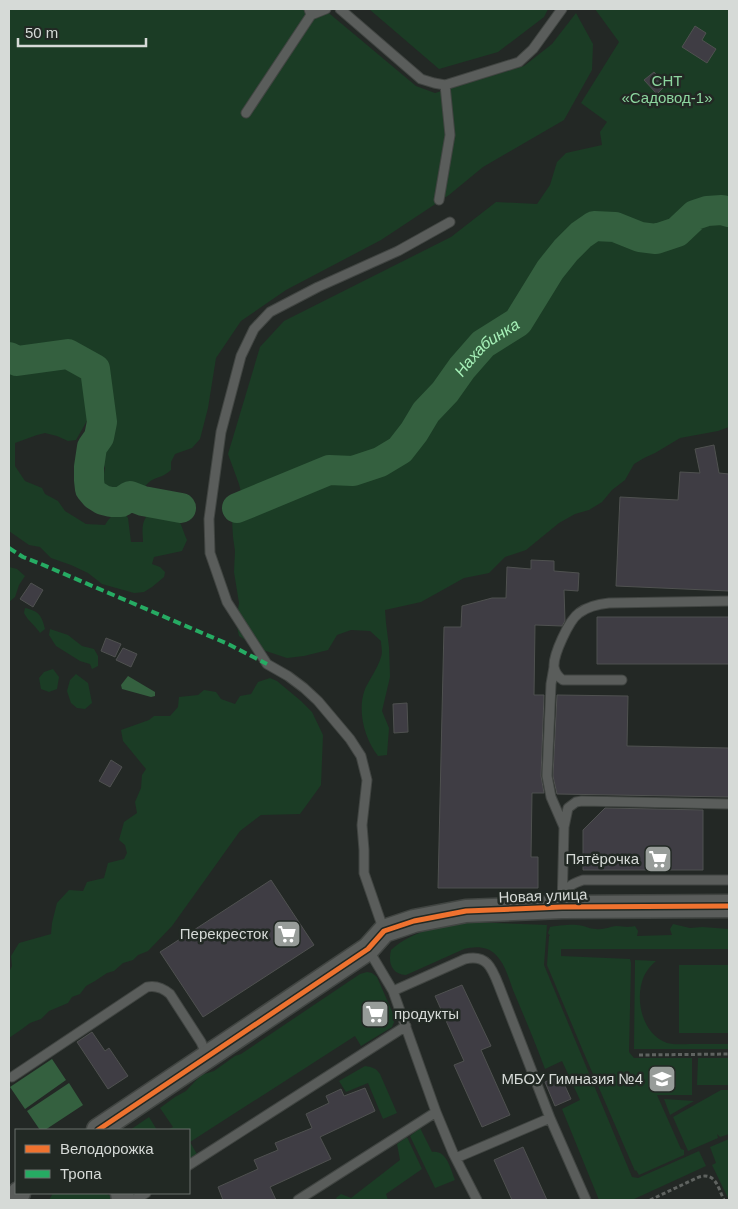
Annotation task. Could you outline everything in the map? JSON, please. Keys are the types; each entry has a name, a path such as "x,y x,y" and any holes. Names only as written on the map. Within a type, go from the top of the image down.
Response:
{"street":[{"name":"Новая улица","path":"109,1127 207,1056 368,949 384,931 414,921 466,911 562,902 729,906"}],"lane":[{"path":"246,113 310,12 326,9"},
{"path":"340,9 420,79 446,85 519,62 533,49 562,9"},
{"path":"439,200 450,136 446,85"},
{"path":"384,931 364,874 362,825 367,780 361,756 350,739 318,701 288,676 267,664 227,602 210,553 209,519 221,432 241,356 254,329 270,312 318,287 398,251 450,222"},
{"path":"564,827 551,797 548,776 551,684 558,649 571,621 586,609 609,603 729,601"},
{"path":"554,667 559,678 563,680 622,680"},
{"path":"562,902 564,827 568,808 576,802 729,804"},
{"path":"562,902 566,890 583,880 729,880"},
{"path":"368,949 393,991 436,1112 477,1200"},
{"path":"393,991 465,959 481,958 488,963 493,971 550,1118 586,1200"},
{"path":"12,1077 147,987 152,986 158,986 170,994 201,1042 207,1056"},
{"path":"190,1164 406,1026"},
{"path":"298,1200 436,1112"},
{"path":"456,1158 550,1118"}],"path":[{"path":"639,1054 729,1054"},
{"path":"650,1200 705,1175 715,1180 724,1200"}],"green space":[{"path":"9,9 324,9 416,86 435,93 524,66 552,44 576,13 593,44 592,70 564,120 483,167 449,195 381,240 286,290 241,321 216,358 208,408 200,439 192,448 175,454 171,462 171,470 146,485 136,505 125,507 106,492 103,479 105,468 101,457 100,439 105,431 103,417 99,408 88,419 76,440 68,441 45,433 15,443 15,466 25,481 42,488 45,494 58,501 65,511 86,524 105,525 113,516 124,512 128,518 131,542 143,542 144,522 148,515 156,510 161,510 175,515 181,524 187,540 182,551 154,557 152,564 160,567 165,572 164,577 144,592 134,593 102,584 88,573 51,558 40,547 29,545 9,531"},
{"path":"369,9 548,9 544,17 498,52 439,69"},
{"name":"СНТ «Садовод-1»","path":"595,9 729,9 729,427 680,438 634,464 625,480 612,490 602,502 559,523 526,550 505,557 489,573 464,578 421,602 385,610 390,677 382,711 389,728 387,755 378,756 369,741 362,715 365,689 378,665 382,653 381,641 370,631 351,630 337,635 328,650 287,658 260,649 239,636 236,622 239,603 234,572 235,551 232,520 244,504 228,454 260,347 284,321 451,237 496,202 537,204 550,185 557,162 566,153 602,145 600,132 607,122 581,103 619,42"},
{"path":"9,567 17,569 25,576 19,585 15,597 9,602"},
{"path":"25,608 34,611 41,617 45,629 40,633 24,613"},
{"path":"50,629 68,635 82,646 94,649 98,656 98,666 92,669 90,664 80,661 56,646 49,635"},
{"path":"53,669 59,677 57,689 49,692 41,689 39,678 44,672"},
{"path":"76,674 88,683 92,703 85,709 77,708 71,703 67,691 70,680"},
{"path":"270,678 277,681 312,712 323,735 321,785 300,814 261,815 240,831 172,926 148,951 138,955 133,960 123,963 114,971 107,973 86,986 80,994 72,997 68,1003 49,1011 41,1019 30,1023 9,1038 9,972 12,966 11,956 19,943 51,934 57,903 69,890 83,891 87,882 104,878 108,863 124,859 127,853 125,845 119,840 124,822 137,813 135,802 141,788 142,775 146,769 123,741 121,730 149,720 154,716 170,716 178,707 179,697 198,695 204,690 216,692 221,699 235,704 240,696 251,694 258,682"},
{"path":"467,922 547,925 544,965 632,1177 638,1178 699,1151 706,1166 632,1200 599,1200 562,1109 580,1100 562,1061 545,1069 506,972 496,955 481,947 464,949 406,975 394,970 390,963 391,950 408,938 427,930"},
{"path":"673,924 690,928 729,929 729,949 561,949 561,956 630,959 629,1052 634,1058 692,1058 692,1095 657,1095 681,1149 684,1150 684,1155 639,1175 635,1171 547,965 550,936 548,933 550,927 575,925 593,929 635,926 638,931 637,936 672,935 670,929"},
{"path":"635,960 656,961 644,976 640,995 642,1015 651,1032 670,1044 729,1044 729,1049 634,1049"},
{"path":"679,965 729,965 729,1033 679,1033"},
{"path":"367,972 377,977 394,1016 392,1027 361,1046 355,1036 190,1142 190,1129 169,1129 173,1127 160,1108 186,1091 201,1075 214,1071 235,1056 241,1054 360,974"},
{"path":"698,1058 729,1058 729,1085 697,1085"},
{"path":"365,1066 374,1068 380,1074 397,1113 383,1119 368,1083 346,1092 339,1081"},
{"path":"721,1090 729,1090 729,1134 720,1137 717,1134 718,1138 688,1151 673,1117"},
{"path":"664,1099 694,1101 670,1115"},
{"path":"149,1117 156,1129 131,1129"},
{"path":"420,1128 432,1152 437,1152 445,1157 455,1180 435,1188 410,1136"},
{"path":"407,1137 422,1169 386,1194 388,1200 337,1200 336,1198 341,1194 351,1198 400,1160 397,1144"},
{"path":"729,1139 729,1200 712,1165 716,1163 710,1147"},
{"path":"190,1142 198,1156 190,1161"},
{"path":"52,1194 107,1194 114,1198 114,1200 49,1200"}],"shaded area":[{"path":"128,676 155,692 155,696 151,697 122,689 121,685"},
{"path":"52,1059 66,1080 25,1109 10,1087"},
{"path":"69,1083 83,1105 47,1129 39,1129 27,1111"}],"building":[{"path":"695,26 706,33 702,40 716,49 707,63 682,47"},
{"path":"654,72 666,85 657,94 644,80"},
{"path":"714,445 719,473 729,474 729,591 616,586 620,497 678,500 680,472 700,473 695,449"},
{"path":"531,560 554,561 554,571 579,573 578,591 564,590 565,621 562,626 535,625 534,695 544,695 541,776 544,793 532,793 531,857 538,857 538,888 438,888 444,627 461,627 462,606 492,598 506,598 507,567 531,569"},
{"path":"31,583 43,590 33,607 20,599"},
{"path":"597,617 729,617 729,664 597,664"},
{"path":"106,638 121,644 115,657 101,651"},
{"path":"123,648 137,654 131,667 116,660"},
{"path":"557,695 628,696 627,746 729,748 729,797 557,794 553,776"},
{"path":"407,703 408,732 394,733 393,704"},
{"path":"111,760 122,767 110,787 99,781"},
{"path":"605,808 703,810 703,870 583,870 583,830"},
{"path":"271,880 314,945 203,1017 160,952"},
{"path":"462,985 491,1046 481,1050 510,1115 482,1127 454,1065 464,1061 435,996"},
{"path":"92,1032 105,1051 109,1048 128,1076 108,1089 77,1042"},
{"path":"560,1075 571,1099 555,1106 545,1082"},
{"path":"365,1088 375,1111 320,1137 331,1159 270,1187 276,1200 223,1200 218,1187 258,1169 254,1160 278,1150 275,1143 312,1128 306,1114 329,1103 326,1096 341,1089 344,1096"},
{"path":"523,1147 547,1200 512,1200 494,1160"}],"waterway":[{"name":"Нахабинка","path":"237,508 329,470 353,471 380,462 400,450 426,412 445,392 462,368 483,344 518,322 550,270 566,250 581,235 594,226 615,227 640,237 656,239 677,232 695,215 707,211 722,210 729,212"},
{"name":"Нахабинка","path":"9,357 17,361 68,354 95,369 102,422 99,437 92,447 89,467 90,489 103,500 111,502 121,502 130,496 143,501 181,508"}],"marked path":[{"path":"9,548 23,557 228,644 267,664"}],"cycle path":[{"path":"99,1129 368,949 384,931 414,921 466,911 562,907 729,906"}],"place":[{"name":"Пятёрочка","path":"658,859"},
{"name":"Перекресток","path":"287,934"},
{"name":"продукты","path":"375,1014"},
{"name":"МБОУ Гимназия №4","path":"662,1079"}]}
